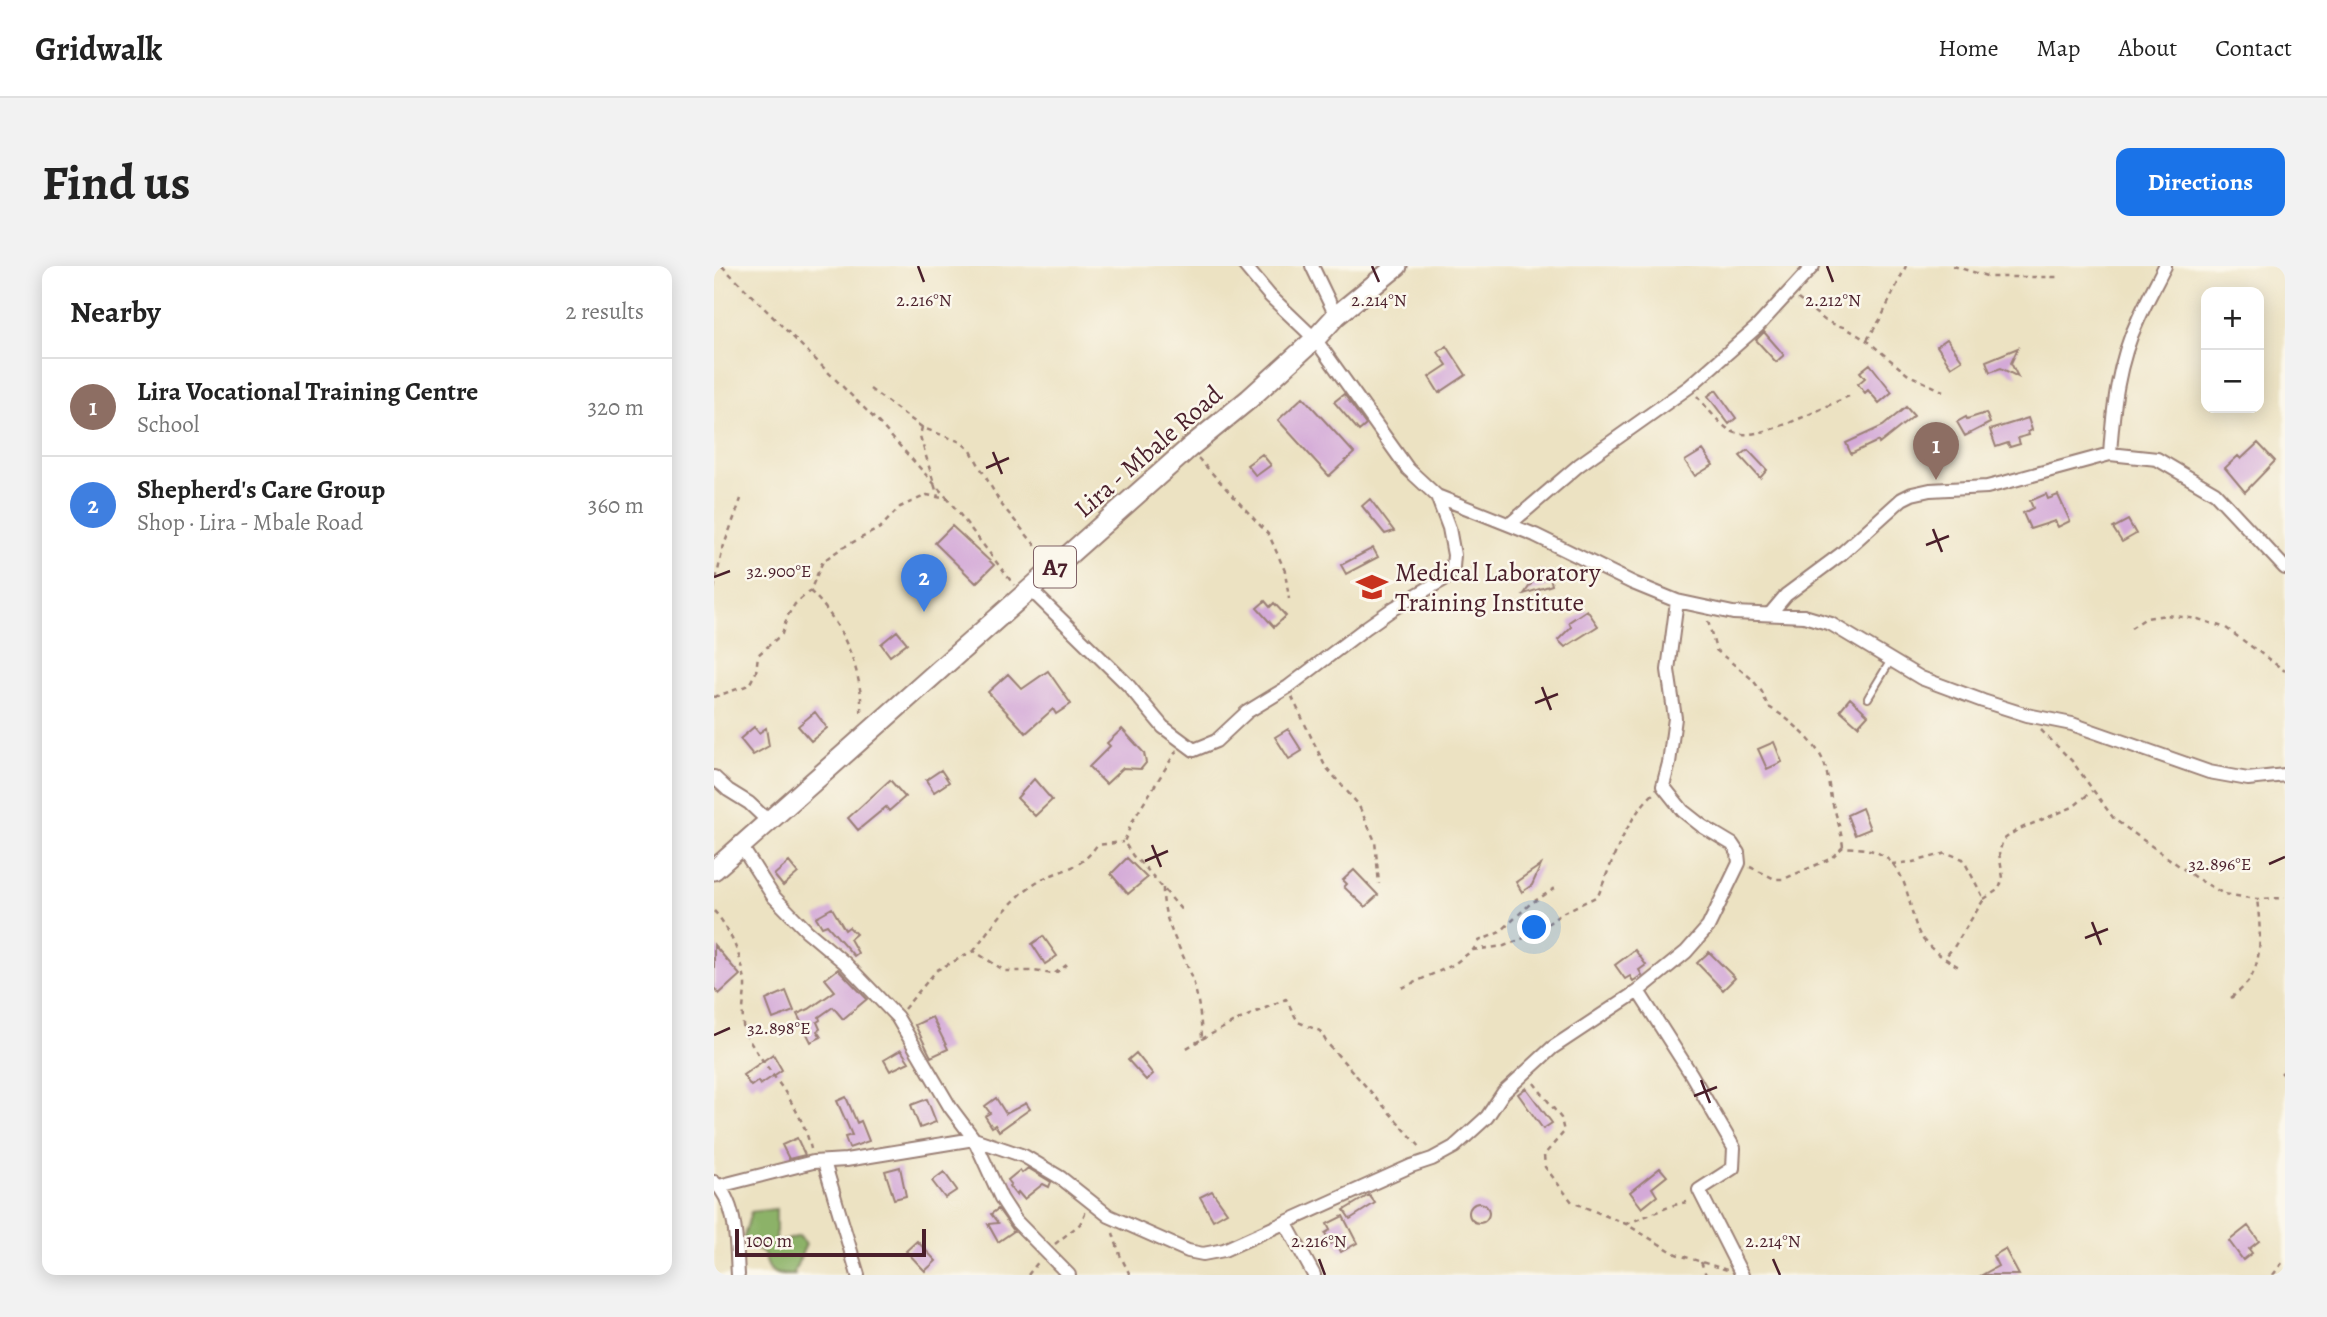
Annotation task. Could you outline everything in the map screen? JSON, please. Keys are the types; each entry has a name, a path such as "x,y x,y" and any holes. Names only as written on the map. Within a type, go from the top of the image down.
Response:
{"main road":[{"name":"Lira - Mbale Road","path":"714,870 1189,448 1249,399 1315,339 1336,316 1397,266"}],"street":[{"path":"1245,266 1270,296 1315,339 1408,468 1437,496 1510,524 1677,601 1733,613 1804,616 1831,624 1921,678 2026,715 2072,724 2209,772 2248,779 2285,775"},
{"path":"1312,266 1336,316"},
{"path":"1510,524 1579,465 1689,387 1758,326 1813,266"},
{"path":"2110,454 2117,388 2123,363 2137,321 2165,266"},
{"path":"1770,614 1786,595 1841,554 1902,499 1912,494 1930,490 1987,487 2110,454 2157,459 2215,493 2285,568"},
{"path":"1026,593 1128,685 1163,727 1194,750 1203,748 1216,741 1247,712 1288,687 1394,608 1448,577 1453,567 1454,555 1449,528 1437,496"},
{"path":"738,1275 735,1230 730,1208 716,1184 819,1162 974,1139 1024,1156 1061,1178 1109,1216 1188,1251 1203,1254 1224,1250 1286,1224 1454,1147 1473,1132 1503,1093 1526,1072 1579,1028 1638,991 1686,952 1708,927 1739,863 1738,853 1732,844 1683,811 1663,786 1675,718 1668,670 1677,601"},
{"path":"714,777 769,822"},
{"path":"741,846 773,896 807,931 865,982 897,1017 950,1107 974,1139 1001,1198 1016,1221 1069,1275"},
{"path":"1638,991 1734,1148 1736,1158 1733,1168 1699,1190 1741,1273"},
{"path":"819,1162 858,1275"},
{"path":"1286,1224 1314,1275"}],"lane":[{"path":"1868,698 1891,660"}],"path":[{"path":"722,266 932,479 1026,593"},
{"path":"1867,341 1906,266"},
{"path":"1952,266 1990,277 2059,277"},
{"path":"1790,293 1827,322 1846,328 1867,341 1907,374 1943,391"},
{"path":"1689,387 1717,419 1735,433 1760,434 1849,396"},
{"path":"870,389 922,427 961,442 971,451 1001,504 1038,551 1055,567"},
{"path":"922,427 920,436 938,497"},
{"path":"1189,448 1269,535 1285,571 1289,599"},
{"path":"714,697 749,685 756,672 758,654 782,634 787,617 795,604 810,591 823,561 880,528 900,507 927,495 948,499"},
{"path":"714,589 723,548 741,499"},
{"path":"810,591 824,604 853,660 861,690 860,706 866,735"},
{"path":"1706,607 1716,650 1752,679 1762,692 1768,707 1780,713 1797,728 1815,748 1825,765 1843,847"},
{"path":"2131,628 2146,618 2166,615 2198,619 2227,628 2285,671"},
{"path":"1288,687 1325,766 1359,804 1375,841 1379,884"},
{"path":"2026,715 2072,761 2114,819 2196,878 2224,894 2257,899 2285,898"},
{"path":"1124,842 1132,822 1177,752 1175,737"},
{"path":"1473,950 1504,946 1534,934 1562,913 1598,896 1629,826 1647,799 1663,786"},
{"path":"1944,958 1954,947 1984,899 1999,889 2003,878 1999,853 2003,840 2017,830 2073,807 2092,792"},
{"path":"1124,842 1133,856 1184,913"},
{"path":"897,1017 937,970 975,951 988,929 1041,880 1074,868 1090,856 1097,845 1124,842"},
{"path":"1739,863 1775,879 1784,879 1830,859 1843,847"},
{"path":"1843,847 1878,852 1892,864 1904,880 1919,933 1944,958 1959,967"},
{"path":"1892,864 1913,862 1947,853 1963,859 1984,899"},
{"path":"1402,988 1453,965 1473,950 1479,941 1500,932 1530,904 1557,887"},
{"path":"1163,888 1163,907 1192,978 1202,1039"},
{"path":"2231,998 2249,981 2256,964 2260,939 2257,899"},
{"path":"714,911 744,968 745,988 741,1020 744,1032 798,1110 819,1162"},
{"path":"975,951 1005,971 1054,974 1068,964"},
{"path":"1185,1049 1238,1020 1286,999 1298,1022 1320,1031 1327,1043 1432,1159"},
{"path":"1526,1072 1561,1118 1564,1132 1544,1155 1545,1167 1572,1202 1626,1224 1676,1254 1716,1268 1741,1273"},
{"path":"2281,1072 2285,1076"},
{"path":"1626,1224 1691,1201 1699,1190"},
{"path":"1028,1275 1046,1250 1080,1224 1090,1202"},
{"path":"1109,1216 1120,1255 1130,1275"},
{"path":"2273,1275 2285,1259"},
{"path":"1701,1262 1706,1275"}],"green space":[{"path":"776,1209 776,1244 799,1236 806,1244 795,1275 782,1275 770,1270 764,1254 743,1240 751,1212"}],"building":[{"path":"1764,332 1784,355 1776,362 1756,340"},
{"path":"1947,339 1962,360 1951,367 1937,346"},
{"path":"1447,346 1466,375 1439,393 1429,377 1447,365 1438,352"},
{"path":"2018,348 2011,363 2018,377 2001,368 1990,372 1986,361"},
{"path":"1870,364 1892,392 1879,403 1868,390 1865,393 1858,384 1865,378 1860,372"},
{"path":"1716,390 1736,418 1729,424 1708,396"},
{"path":"1344,394 1366,425 1359,431 1334,402"},
{"path":"1303,397 1354,453 1329,476 1278,420"},
{"path":"1906,407 1914,416 1879,444 1878,441 1851,454 1846,443 1883,426"},
{"path":"1986,413 1990,423 1965,436 1957,422 1966,417 1967,419"},
{"path":"2028,418 2032,430 2028,432 2029,435 2018,438 2020,444 2010,447 2008,443 1996,447 1990,430"},
{"path":"2258,443 2275,461 2245,492 2225,468 2238,456 2241,459"},
{"path":"1703,450 1713,465 1695,476 1685,461"},
{"path":"1748,450 1767,470 1760,478 1740,456"},
{"path":"1262,454 1271,465 1256,476 1247,465"},
{"path":"2046,494 2048,499 2058,495 2070,521 2058,527 2055,521 2030,529 2023,513 2033,508 2030,501"},
{"path":"1370,499 1394,531 1385,534 1362,506"},
{"path":"2128,520 2136,534 2122,542 2113,528"},
{"path":"952,526 994,565 976,583 935,543"},
{"path":"1373,548 1378,557 1346,574 1341,565"},
{"path":"1541,570 1550,577 1552,585 1524,594"},
{"path":"1265,601 1270,607 1274,603 1286,616 1274,627 1257,608"},
{"path":"1587,610 1598,626 1565,647 1558,640 1571,627 1569,622"},
{"path":"897,631 907,643 890,656 881,644"},
{"path":"1048,671 1071,704 1056,714 1053,709 1026,733 988,692 1008,674 1022,689"},
{"path":"1850,698 1868,715 1858,726 1840,710"},
{"path":"815,712 827,728 811,741 798,726"},
{"path":"754,727 759,733 766,728 769,746 753,755 740,739"},
{"path":"1122,729 1144,753 1146,763 1141,769 1123,768 1106,784 1089,767 1110,746 1107,743"},
{"path":"1288,729 1302,751 1289,759 1275,737"},
{"path":"1774,742 1782,762 1767,769 1758,749"},
{"path":"941,770 949,782 934,792 926,780"},
{"path":"1034,779 1052,800 1035,816 1017,798"},
{"path":"890,780 905,797 889,811 886,807 858,830 848,818"},
{"path":"1862,808 1870,829 1855,835 1847,815"},
{"path":"1127,858 1147,878 1128,894 1111,874"},
{"path":"789,862 798,873 783,886 774,875"},
{"path":"1541,865 1532,885 1522,892 1516,882"},
{"path":"1354,870 1378,895 1365,907 1344,887 1347,884 1343,880"},
{"path":"832,908 845,930 849,927 856,934 850,939 858,953 854,956 827,925 822,927 816,917"},
{"path":"1043,936 1057,956 1045,964 1032,944"},
{"path":"714,945 740,975 719,994 714,988"},
{"path":"1635,950 1646,965 1639,970 1642,975 1633,981 1630,976 1625,979 1615,965"},
{"path":"1709,952 1735,978 1723,990 1697,963"},
{"path":"838,969 867,999 843,1019 833,1007 819,1017 817,1022 820,1029 817,1031 821,1037 811,1042 797,1014 835,991 825,979"},
{"path":"786,991 794,1011 773,1019 766,1000"},
{"path":"932,1017 948,1049 931,1057 915,1025"},
{"path":"901,1050 909,1062 890,1071 884,1060"},
{"path":"1136,1053 1153,1074 1146,1080 1128,1060"},
{"path":"773,1054 782,1070 760,1085 758,1081 751,1086 743,1075"},
{"path":"1526,1088 1552,1123 1543,1129 1518,1094"},
{"path":"846,1097 857,1123 861,1121 869,1141 849,1148 845,1137 852,1135 837,1101"},
{"path":"996,1098 1006,1114 1026,1103 1030,1109 999,1131 995,1125 992,1127 985,1116 990,1113 985,1106"},
{"path":"927,1099 936,1122 920,1128 911,1105"},
{"path":"797,1138 805,1155 789,1159 782,1145"},
{"path":"900,1167 906,1196 894,1199 885,1171"},
{"path":"1028,1168 1051,1182 1049,1187 1043,1184 1024,1199 1018,1192 1016,1195 1008,1180 1020,1170 1022,1173"},
{"path":"1660,1168 1667,1176 1652,1188 1657,1196 1642,1208 1630,1192"},
{"path":"944,1172 957,1190 945,1198 932,1181"},
{"path":"1212,1191 1227,1212 1213,1220 1200,1197"},
{"path":"1369,1195 1375,1203 1350,1219 1344,1210"},
{"path":"1479,1203 1486,1206 1489,1213 1486,1220 1479,1223 1472,1220 1469,1213 1472,1206"},
{"path":"998,1209 1014,1231 998,1242 988,1224 998,1223 991,1214"},
{"path":"1343,1216 1357,1243 1341,1252 1335,1241 1331,1244 1325,1233 1330,1230 1327,1224"},
{"path":"2248,1226 2259,1241 2249,1249 2252,1253 2243,1260 2229,1241"},
{"path":"917,1241 936,1261 925,1271 906,1251"},
{"path":"2005,1249 2019,1275 1982,1275 1998,1266 1993,1256"}],"place":[{"name":"Lira Vocational Training Centre","path":"1936,480"},
{"name":"Medical Laboratory Training Institute","path":"1372,587"},
{"name":"Shepherd's Care Group","path":"924,612"}]}
